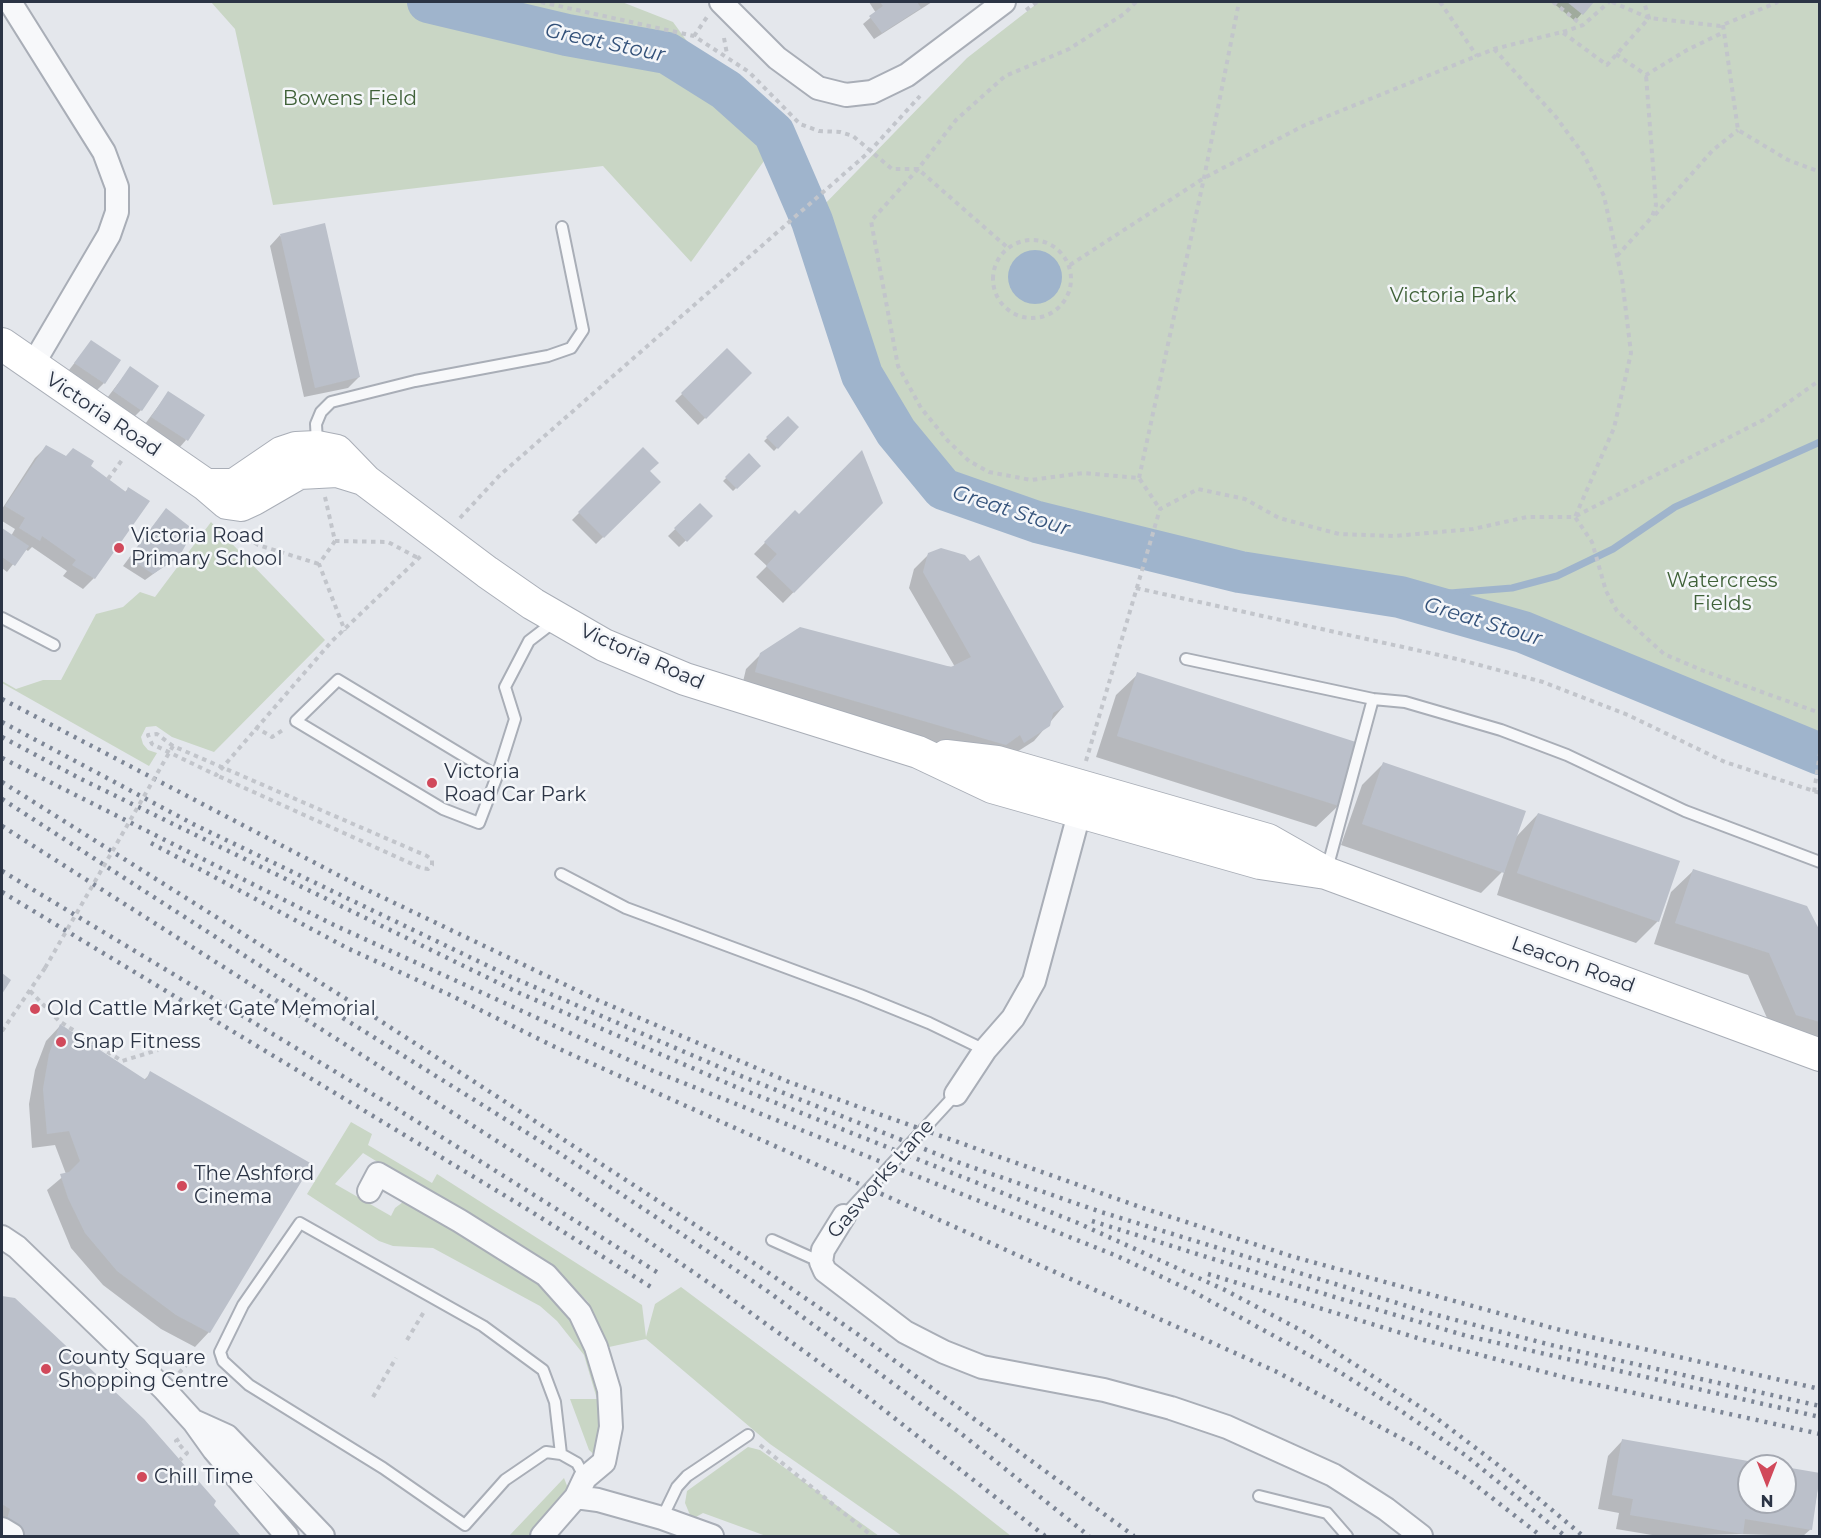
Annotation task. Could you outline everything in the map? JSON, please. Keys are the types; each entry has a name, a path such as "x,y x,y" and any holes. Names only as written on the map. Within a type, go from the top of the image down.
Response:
{"street":[{"path":"10,2 104,152 117,187 117,212 109,235 32,366"},
{"path":"722,2 777,58 818,88 846,95 872,92 908,75 991,6"},
{"name":"Victoria Road","path":"2,344 216,494 241,505 318,459 337,471 366,481 430,548 604,645 685,679 918,752 992,787 1083,799"},
{"name":"Leacon Road","path":"1083,799 1260,863 1326,873 1820,1055"},
{"name":"Gasworks Lane","path":"956,1094 985,1050 1013,1018 1034,981 1083,799"},
{"path":"369,1191 378,1174 460,1221 546,1275 580,1313 596,1347 609,1390 611,1427 604,1462 580,1487 542,1536"},
{"name":"Gasworks Lane","path":"844,1216 827,1240 821,1262 825,1271 836,1282 905,1332 944,1352 982,1366 1104,1390 1171,1407 1227,1427 1333,1475 1386,1509 1421,1536"},
{"path":"2,1237 17,1247 194,1422 214,1450 287,1536"},
{"path":"194,1422 227,1436 323,1536"},
{"path":"580,1487 598,1500 662,1518 712,1536"}],"lane":[{"path":"318,459 316,424 321,412 331,402 415,381 548,356 571,348 583,330 561,227"},
{"path":"2,618 54,645"},
{"path":"497,776 338,680 296,721 443,809 479,823 497,776 515,719 505,687 529,641 558,619"},
{"path":"1186,659 1373,699 1405,702 1501,730 1567,755 1685,811 1820,862"},
{"path":"1326,873 1373,699"},
{"path":"561,874 626,908 860,995 985,1050"},
{"name":"Gasworks Lane","path":"844,1216 956,1094"},
{"path":"561,1454 555,1402 543,1370 483,1326 300,1223 243,1305 220,1352 223,1361 249,1385 383,1468 465,1525 505,1480 546,1452 561,1454 577,1463 580,1487"},
{"path":"771,1240 821,1262"},
{"path":"662,1518 677,1487 687,1476 748,1435"},
{"path":"1258,1496 1327,1513 1347,1536"}],"path":[{"path":"541,2 694,36 727,55 749,72 800,124 819,131 840,132 853,136 892,170 918,169 1008,248"},
{"path":"1136,2 1124,14 1069,49 1005,76 956,120 918,169 871,221 898,366 921,408 969,461 989,472 1031,480 1083,473 1138,478"},
{"path":"1160,509 1138,478 1204,178 1239,2"},
{"path":"1440,2 1477,56"},
{"path":"1553,2 1583,25"},
{"path":"1070,266 1204,178 1303,126 1494,49 1583,25 1610,2 1649,18 1723,25 1778,2"},
{"path":"1644,2 1649,18"},
{"path":"1562,32 1607,65 1649,18"},
{"path":"1723,25 1738,130"},
{"path":"1646,75 1687,50 1724,32"},
{"path":"1494,49 1556,117 1584,155 1604,196 1617,256 1631,353 1614,428 1575,517"},
{"path":"1617,54 1646,75 1656,205 1652,218"},
{"path":"216,775 255,727 278,706 332,641 430,548 500,474 869,152 925,90"},
{"path":"1738,130 1788,160 1820,172"},
{"path":"1617,256 1713,150 1738,130"},
{"path":"1026,240 1040,240 1052,245 1063,254 1070,266 1072,279 1070,292 1055,312 1031,319 1007,310 994,289 996,264 1008,248 1026,240"},
{"path":"1083,799 1086,761 1160,509 1198,489 1245,500 1279,518 1339,534 1394,536 1473,529 1527,517 1575,517 1765,419 1820,380"},
{"path":"108,479 124,458"},
{"path":"318,459 335,541 319,564"},
{"path":"216,494 223,520 258,545 319,564"},
{"path":"1575,517 1592,542 1606,591 1617,611 1664,654 1704,672 1820,713"},
{"path":"335,541 388,542 430,548"},
{"path":"319,564 345,631"},
{"path":"1136,588 1457,659 1543,682 1628,715 1725,762 1820,793"},
{"path":"255,727 272,737 296,721"},
{"path":"157,734 173,746 427,856 432,860 432,865 428,869 421,868 216,775 152,744 148,735 157,734"},
{"path":"2,1031 45,968 173,746"},
{"path":"1814,792 1820,753"},
{"path":"30,991 59,1021 122,1061 158,1050"},
{"path":"407,1340 434,1297"},
{"path":"186,1365 196,1354"},
{"path":"373,1397 396,1358"},
{"path":"748,1435 872,1536"}],"green space":[{"name":"Bowens Field","path":"211,2 622,2 673,22 769,154 691,262 603,166 273,205 235,29"},
{"name":"Victoria Park","path":"1039,2 1819,2 1819,739 1662,674 1574,634 1454,600 1443,592 1329,580 1142,536 986,494 954,482 936,466 872,369 819,210 967,58"},
{"path":"211,522 325,640 214,752 172,737 156,726 146,727 141,737 143,744 148,750 157,753 149,766 2,683 2,681 16,689 43,680 61,680 96,614 123,607 140,592 155,597"},
{"path":"351,1122 372,1134 368,1145 432,1183 437,1174 642,1305 646,1337 655,1304 681,1287 1011,1536 902,1536 770,1444 646,1339 609,1347 588,1302 560,1274 363,1153 335,1184 391,1216 395,1208 403,1202 416,1203 519,1266 564,1302 606,1395 598,1458 589,1450 570,1399 597,1399 584,1355 557,1321 540,1306 433,1248 393,1246 379,1241 307,1194"},
{"path":"748,1447 760,1450 879,1536 766,1536 703,1513 696,1517 690,1515 685,1503 687,1491"},
{"path":"564,1478 569,1491 529,1536 509,1536"}],"water":[{"path":"1035,250 1045,252 1054,258 1060,267 1062,277 1060,287 1054,296 1045,302 1035,304 1025,302 1016,296 1010,287 1008,277 1010,267 1016,258 1025,252"}],"building":[{"path":"880,2 917,2 921,8 882,33 869,16 883,6"},
{"path":"1567,2 1594,2 1583,15"},
{"path":"325,223 360,377 315,388 280,234"},
{"path":"91,340 121,360 105,384 74,363"},
{"path":"727,348 752,373 706,419 681,393"},
{"path":"130,366 159,386 142,411 113,391"},
{"path":"168,391 205,415 188,441 151,417"},
{"path":"788,416 799,427 778,449 766,437"},
{"path":"46,445 66,456 73,448 94,461 91,466 126,492 128,487 150,501 95,579 72,565 76,560 42,536 40,541 19,528 25,518 5,506"},
{"path":"643,447 659,463 650,471 661,482 604,538 578,512"},
{"path":"862,450 883,503 794,593 766,566 777,554 764,542 795,510 799,514"},
{"path":"749,453 761,466 737,489 725,477"},
{"path":"700,503 713,516 687,542 674,528"},
{"path":"166,508 194,530 179,557 153,574 129,558"},
{"path":"2,528 29,546 15,566 2,557"},
{"path":"941,548 965,555 970,561 979,555 1064,707 1053,713 1050,726 1024,743 1020,735 1006,745 755,672 760,653 800,627 951,667 971,657 923,572 928,553"},
{"path":"1137,672 1359,743 1339,806 1117,736"},
{"path":"1383,762 1526,811 1504,873 1362,824"},
{"path":"1538,813 1680,861 1659,922 1517,873"},
{"path":"1693,869 1807,906 1820,931 1820,1022 1796,1015 1769,953 1675,923"},
{"path":"2,973 11,980 2,994"},
{"name":"The Ashford Cinema","path":"60,1024 146,1080 150,1071 312,1164 210,1333 176,1315 117,1271 85,1233 68,1198 60,1174 69,1172 80,1161 69,1131 47,1134 43,1089 49,1054"},
{"name":"County Square Shopping Centre","path":"2,1296 15,1298 144,1419 216,1501 214,1505 241,1536 2,1536 10,1509 2,1504"},
{"path":"1622,1439 1737,1459 1737,1514 1797,1514 1797,1469 1820,1473 1812,1530 1745,1519 1743,1534 1630,1515 1633,1499 1612,1495"}],"waterway":[{"name":"Great Stour","path":"428,2 567,35 667,53 726,90 774,133 812,221 862,375 896,432 943,489 1037,522 1122,543 1240,572 1400,597 1523,632 1820,754"},
{"path":"567,35 569,24"},
{"path":"1400,597 1512,588 1557,576 1613,549 1675,507 1820,442"}],"railway":[{"path":"2,699 359,886 595,999 789,1082 1143,1208 1294,1257 1560,1330 1820,1389"},
{"path":"2,722 195,825 509,976 731,1072 957,1162 1101,1212 1433,1314 1551,1345 1820,1406"},
{"path":"2,737 79,778 517,992 736,1087 1078,1223 1225,1290 1308,1334 1431,1414 1502,1468 1583,1536"},
{"path":"2,758 334,925 651,1070 1117,1256 1192,1291 1338,1371 1401,1411 1465,1455 1565,1536"},
{"path":"2,782 359,1007 760,1267 869,1342 1134,1536"},
{"path":"2,799 290,985 553,1149 766,1290 959,1432 1089,1536"},
{"path":"2,826 566,1185 715,1287 870,1399 1045,1536"},
{"path":"151,843 349,949 448,994 555,1047 1275,1371 1414,1445 1469,1480 1541,1536"},
{"path":"2,871 389,1104 660,1274"},
{"path":"2,892 527,1209 651,1287"},
{"path":"1092,1221 1467,1336 1820,1417"},
{"path":"1208,1274 1424,1340 1571,1379 1820,1434"}],"place":[{"name":"Victoria Road Primary School","path":"119,548"},
{"name":"Victoria Road Car Park","path":"432,783"},
{"name":"Old Cattle Market Gate Memorial","path":"35,1009"},
{"name":"Snap Fitness","path":"61,1042"},
{"name":"The Ashford Cinema","path":"182,1186"},
{"name":"County Square Shopping Centre","path":"46,1369"},
{"name":"Chill Time","path":"142,1477"}],"park label":[{"name":"Watercress Fields","path":"1722,592"}]}
